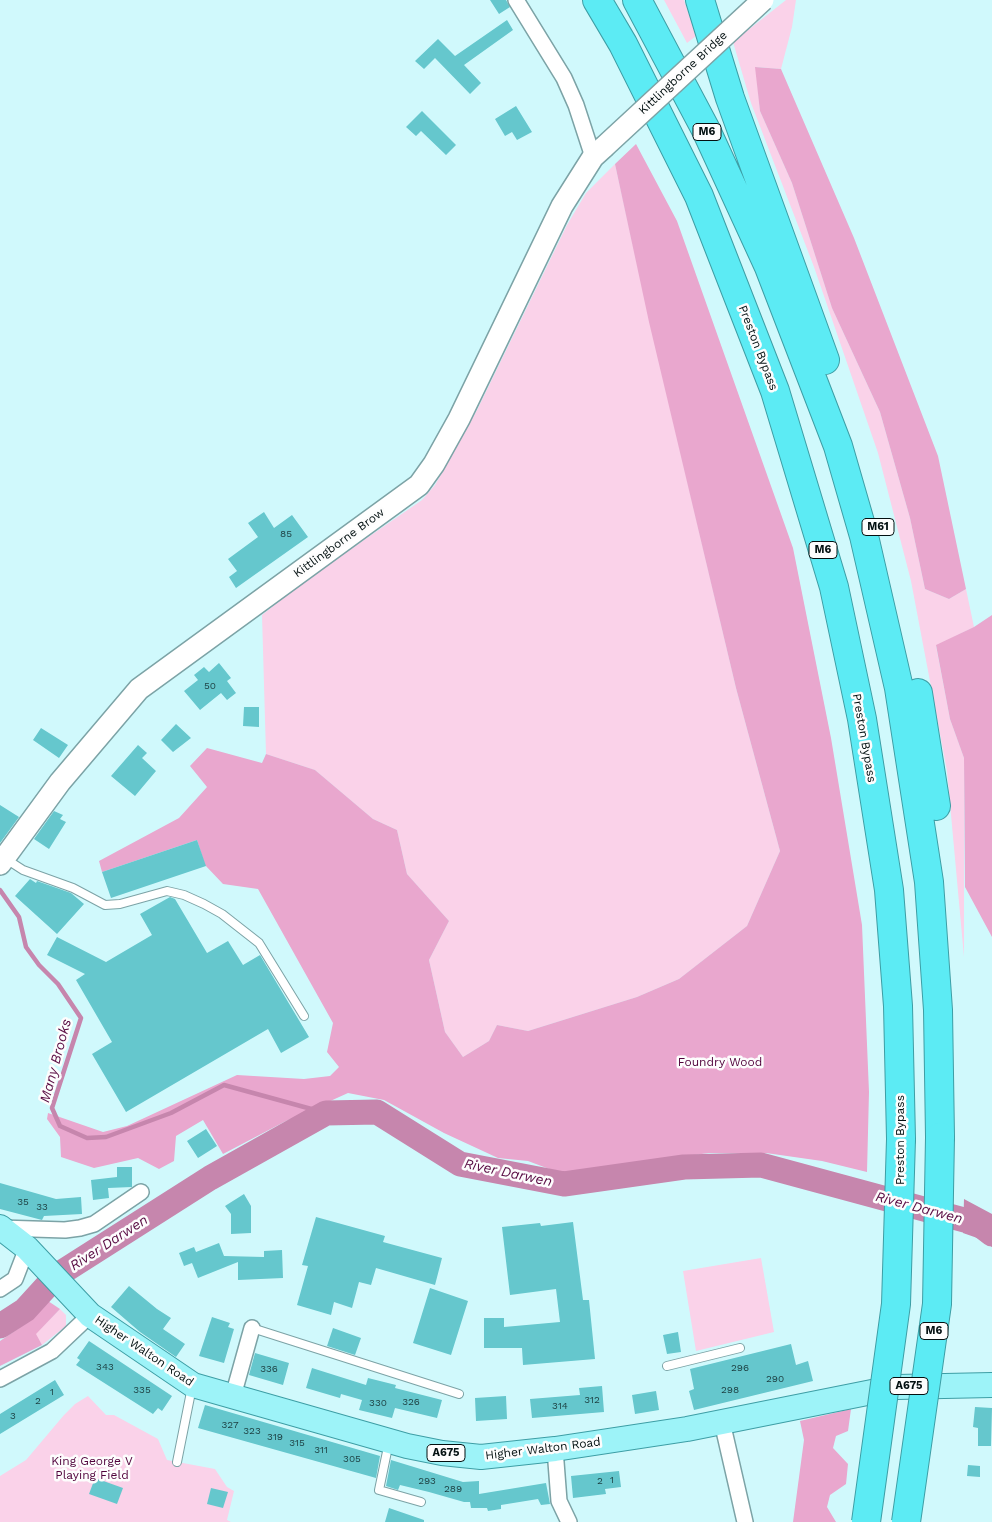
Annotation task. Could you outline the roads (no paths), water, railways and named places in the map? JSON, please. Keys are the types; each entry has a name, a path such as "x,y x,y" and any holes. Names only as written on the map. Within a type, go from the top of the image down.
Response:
{"highway":[{"name":"Preston Bypass","path":"597,0 623,44 699,196 776,391 834,587 862,719 889,890 898,1006 902,1139 896,1304 866,1522"},
{"name":"M6","path":"637,0 706,130 769,267 838,446 864,536 899,688 929,882 938,1010 940,1076 937,1304 906,1522"},
{"name":"M61","path":"700,0 730,98 851,434 910,653 928,749 952,932 940,1076"}],"main road":[{"name":"A675","path":"0,1227 30,1252 90,1315"},
{"name":"Higher Walton Road","path":"90,1315 192,1385 389,1440 442,1453 480,1457 555,1449 722,1422 897,1387 992,1385"}],"street":[{"path":"516,0 564,78 599,152"},
{"name":"Kittlingborne Bridge","path":"599,152 763,0"},
{"name":"Kittlingborne Brow","path":"2,861 60,782 138,689 418,485 434,464 459,419 562,206 599,152"},
{"path":"0,1227 80,1228 94,1224 141,1192"},
{"path":"0,1289 15,1280 30,1252"},
{"path":"0,1379 52,1351 90,1315"},
{"path":"233,1396 252,1328"},
{"path":"722,1422 745,1522"},
{"path":"555,1449 559,1501 569,1522"}],"lane":[{"path":"2,861 72,888 105,905 120,904 166,891 184,895 204,904 222,914 259,943 304,1016"},
{"path":"252,1328 460,1394"},
{"path":"667,1366 740,1348"},
{"path":"177,1462 192,1385"},
{"path":"389,1440 380,1490 421,1502"}],"waterway":[{"name":"Many Brooks","path":"0,890 19,917 26,947 39,965 58,984 81,1018 52,1108 60,1126 87,1138 106,1137 171,1113 224,1085 326,1113"},
{"name":"River Darwen","path":"0,1326 25,1310 56,1276 210,1178 326,1113 377,1112 460,1164 564,1184 684,1167 761,1165 979,1224 992,1234"}],"park label":[{"name":"Foundry Wood","path":"720,1062"},
{"name":"King George V Playing Field","path":"92,1468"}]}
